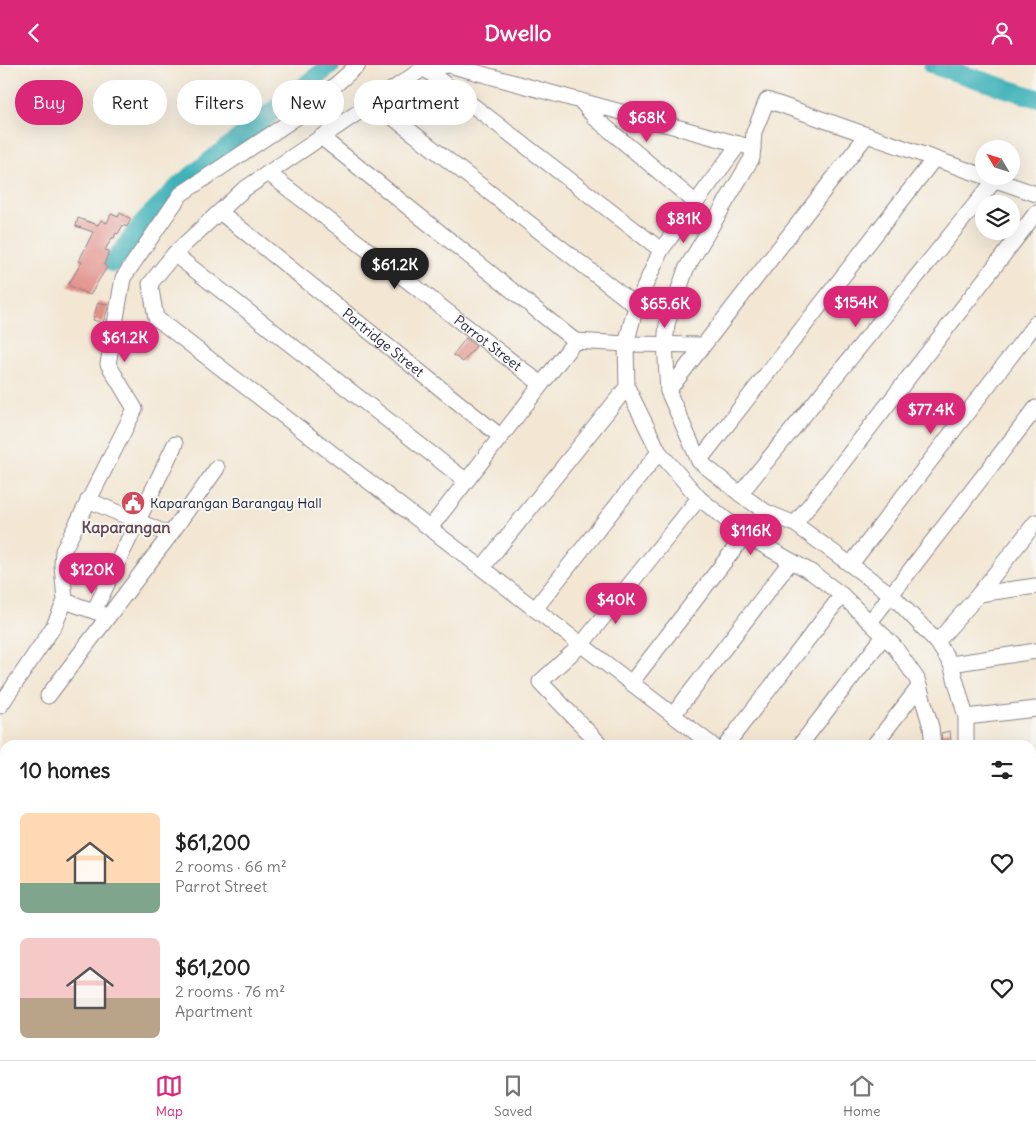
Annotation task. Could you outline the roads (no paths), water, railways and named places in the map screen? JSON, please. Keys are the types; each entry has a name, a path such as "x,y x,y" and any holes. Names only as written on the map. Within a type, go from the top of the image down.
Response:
{"street":[{"path":"0,706 54,626 65,601 62,565 63,551 135,409 108,364 123,278 181,194 306,111 358,65"},
{"path":"406,80 424,68 449,65 746,146 752,158 686,269 667,324 664,343 668,391 699,461 740,494 766,512 795,524 892,595 937,642 951,664 966,717 966,740"},
{"path":"424,68 661,250"},
{"path":"933,740 932,727 917,679 894,646 842,595 811,572 745,535 699,497 659,452 628,387 626,344 636,306 661,250 717,175 746,146 767,100 975,173"},
{"path":"581,101 595,119 695,203"},
{"path":"354,115 243,190 174,254 150,284 156,318 706,740"},
{"path":"403,125 636,306"},
{"path":"668,391 867,135"},
{"path":"322,137 575,341 704,345"},
{"path":"699,461 934,159"},
{"name":"Parrot Street","path":"268,173 541,384"},
{"path":"740,494 982,185"},
{"path":"1011,185 1036,194"},
{"name":"Partridge Street","path":"220,211 500,436"},
{"path":"795,524 1036,213"},
{"path":"174,254 465,480"},
{"path":"850,564 1036,323"},
{"path":"430,528 465,480 575,341"},
{"path":"482,568 628,387"},
{"path":"870,622 1036,408"},
{"path":"94,611 175,444"},
{"path":"535,609 659,452"},
{"path":"48,696 170,535 216,468"},
{"path":"596,740 540,682 581,645 699,497"},
{"path":"88,500 170,535"},
{"path":"937,642 980,594 1036,522"},
{"path":"631,683 745,535"},
{"path":"673,715 791,561"},
{"path":"980,594 1036,586"},
{"path":"730,740 842,595"},
{"path":"65,601 108,617"},
{"path":"804,740 884,636"},
{"path":"951,664 1036,651"},
{"path":"878,740 920,687"},
{"path":"966,717 1036,709"}],"waterway":[{"path":"113,263 145,220 180,185 331,65"},
{"path":"933,65 1036,98"}],"place":[{"name":"Kaparangan Barangay Hall","path":"133,503"}],"district":[{"name":"Kaparangan","path":"126,527"}]}
